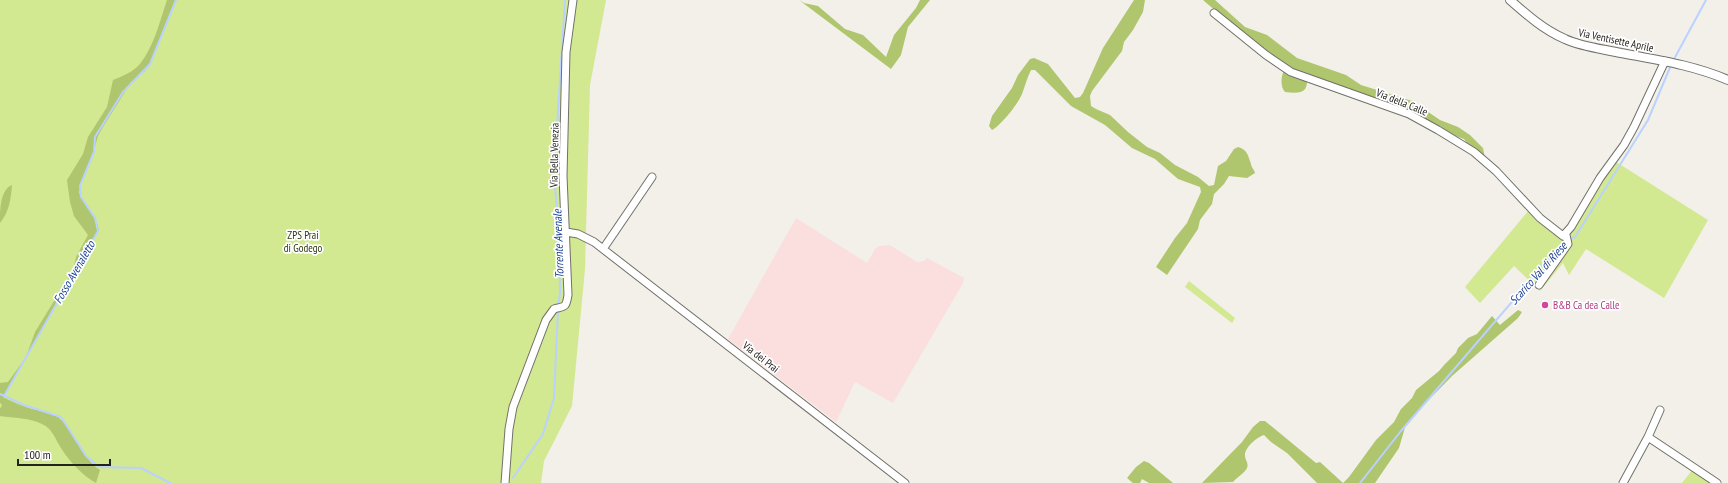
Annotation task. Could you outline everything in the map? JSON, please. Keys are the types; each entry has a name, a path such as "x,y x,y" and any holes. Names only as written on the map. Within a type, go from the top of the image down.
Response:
{"main road":[{"name":"Via Ventisette Aprile","path":"1510,0 1533,19 1565,39 1595,48 1670,62 1702,70 1728,80"}],"street":[{"name":"Via Bella Venezia","path":"505,483 509,429 514,402 549,314 567,302 568,295 563,176 566,52 573,0"},
{"name":"Via della Calle","path":"1214,13 1266,55 1291,72 1409,114 1474,152 1496,171 1540,218 1563,236 1566,235"},
{"path":"1539,285 1568,244 1566,235 1600,178 1624,145 1670,62"},
{"path":"603,249 652,177"},
{"name":"Via dei Prai","path":"566,232 578,234 594,242 905,483"},
{"path":"1623,483 1648,437 1660,410"},
{"path":"1648,437 1717,483"}],"shaded area":[{"path":"796,218 867,263 875,249 879,246 890,245 917,262 924,261 927,258 964,278 963,283 893,403 855,382 836,422 728,339"}],"green space":[{"name":"ZPS Prai di Godego","path":"0,0 606,0 590,85 585,269 572,406 544,461 541,483 0,483"},
{"path":"167,0 175,0 150,65 131,82 98,136 81,182 79,193 96,220 99,230 26,357 35,332 73,270 76,257 88,235 74,216 70,202 67,180 83,154 88,137 107,107 113,80 131,72 140,64 153,41"},
{"path":"799,0 804,3 818,6 845,29 863,35 886,57 894,35 916,8 920,0 930,0 908,27 901,55 891,69"},
{"path":"1134,0 1145,0 1143,12 1124,42 1122,51 1092,91 1090,96 1091,106 1110,115 1147,147 1160,153 1175,165 1198,177 1209,186 1214,185 1218,166 1226,161 1234,149 1238,147 1244,150 1247,154 1255,173 1247,178 1229,176 1224,184 1214,194 1212,204 1200,220 1198,229 1167,275 1156,267 1187,223 1201,192 1200,187 1178,179 1155,159 1132,148 1105,125 1071,106 1035,70 1031,70 1020,98 1009,114 992,130 989,126 992,116 1030,59 1034,58 1048,64 1075,98 1080,97 1103,48"},
{"path":"1203,0 1215,0 1245,27 1267,35 1297,58 1346,75 1361,85 1412,101 1440,120 1458,127 1470,135 1483,148 1485,158 1476,156 1464,139 1444,132 1442,127 1438,125 1381,100 1316,77 1307,79 1306,88 1301,92 1285,92 1282,87 1282,76 1284,70"},
{"path":"1613,160 1708,220 1664,298 1586,249 1569,275 1563,263 1540,291 1514,266 1480,303 1465,287 1529,210 1523,204 1566,242"},
{"path":"12,185 9,205 6,214 0,223 3,196 5,191"},
{"path":"1189,281 1235,318 1232,323 1185,287"},
{"path":"1518,310 1522,312 1518,318 1452,376 1406,424 1399,448 1375,483 1343,483 1376,440 1394,422 1401,409 1412,398 1416,390 1439,371 1468,338 1477,334 1492,316 1500,325"},
{"path":"26,357 3,397 25,407 49,412 58,417 64,423 93,465 100,470 96,483 72,463 64,453 51,431 46,426 32,420 0,416 0,409 2,405 0,403 0,383 8,382"},
{"path":"1260,421 1265,421 1316,463 1320,462 1343,483 1317,483 1287,453 1264,435 1255,440 1249,446 1245,453 1248,465 1247,468 1245,472 1233,482 1202,483 1242,442 1253,427"},
{"path":"1144,461 1149,463 1173,483 1149,483 1142,479 1140,483 1133,483 1127,478 1136,467"},
{"path":"1693,469 1714,483 1682,483"}],"waterway":[{"name":"Fosso Avenaletto","path":"4,396 98,231 95,218 81,197 80,186 94,152 95,137 123,92 150,64 176,0"},
{"name":"Torrente Avenale","path":"558,306 560,293 559,234 554,175 565,0"},
{"name":"Scarico Val di Riese","path":"1673,61 1706,0"},
{"name":"Scarico Val di Riese","path":"1570,239 1575,237 1648,120 1671,65"},
{"name":"Scarico Val di Riese","path":"1360,483 1401,431 1565,240"},
{"name":"Torrente Avenale","path":"513,478 543,434 554,398 558,310"},
{"path":"0,394 24,405 61,417 86,456 99,467 141,468 170,483"}],"place":[{"name":"B&B Ca dea Calle","path":"1545,305"}]}
